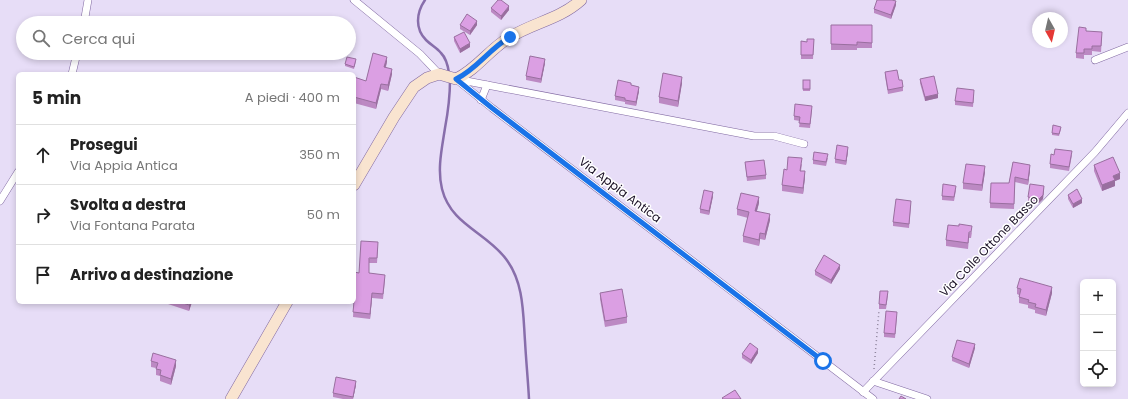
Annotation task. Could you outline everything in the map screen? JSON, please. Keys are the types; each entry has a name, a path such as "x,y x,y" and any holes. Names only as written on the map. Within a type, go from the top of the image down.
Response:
{"street":[{"path":"85,16 88,0"},
{"path":"354,0 420,54 439,74 424,80 411,91 390,123 356,182"},
{"path":"456,79 470,70 506,39 523,30 557,16 581,0"},
{"path":"1095,60 1128,47"},
{"path":"72,72 75,60"},
{"name":"Via Appia Antica","path":"439,74 456,79 481,100 872,399"},
{"path":"456,79 754,136 774,136 804,144"},
{"path":"481,100 487,85"},
{"name":"Via Colle Ottone Basso","path":"863,392 1091,156 1128,113"},
{"path":"0,201 16,175"},
{"path":"231,399 286,304"},
{"path":"873,381 927,399"}],"path":[{"path":"873,381 879,310"}],"building":[{"path":"498,0 501,0 509,6 501,16 491,8"},
{"path":"877,0 896,1 891,15 874,9"},
{"path":"467,14 477,21 470,31 460,25"},
{"path":"831,25 872,25 872,43 857,42 857,45 831,44"},
{"path":"1079,27 1086,28 1086,31 1102,32 1101,46 1092,46 1092,49 1084,49 1084,53 1076,53"},
{"path":"464,32 470,43 460,49 454,37"},
{"path":"807,39 814,39 813,55 801,55 801,41 807,42"},
{"path":"373,53 387,57 384,67 392,69 388,85 381,84 376,103 356,98 356,78 366,81"},
{"path":"530,56 545,59 541,79 526,76"},
{"path":"346,60 356,60 354,67 345,64"},
{"path":"897,70 899,80 902,80 903,87 888,90 885,72"},
{"path":"663,73 682,77 678,101 659,97"},
{"path":"934,76 938,94 925,97 920,79"},
{"path":"618,80 631,83 631,85 639,87 636,102 615,96"},
{"path":"803,80 810,80 810,89 803,89"},
{"path":"957,88 974,90 973,103 955,101"},
{"path":"795,104 812,106 810,124 799,123 800,117 794,116"},
{"path":"1053,125 1061,127 1059,134 1052,133"},
{"path":"837,145 848,147 846,161 835,159"},
{"path":"1055,149 1072,151 1069,167 1050,164 1051,154 1054,155"},
{"path":"814,152 828,154 826,162 813,160"},
{"path":"788,157 802,158 800,171 805,171 803,188 782,185 784,169 787,170"},
{"path":"1113,157 1120,173 1113,176 1115,180 1102,185 1094,165"},
{"path":"764,160 766,175 747,177 745,162"},
{"path":"1013,162 1030,165 1028,180 1015,177 1014,204 990,203 991,183 1009,183"},
{"path":"966,164 985,166 982,185 963,183"},
{"path":"943,184 956,186 954,197 942,196"},
{"path":"1030,184 1044,186 1043,195 1039,199 1028,197"},
{"path":"1077,189 1082,199 1073,204 1068,195"},
{"path":"704,190 713,192 709,211 700,209"},
{"path":"741,193 759,197 755,211 770,214 765,234 760,233 759,240 743,236 749,212 737,209"},
{"path":"896,199 911,201 909,224 893,222"},
{"path":"959,224 972,226 971,232 969,232 968,243 946,240 948,225 959,226"},
{"path":"361,241 378,242 377,258 369,258 369,273 385,275 383,294 372,293 370,314 353,312 354,304 356,304 356,272 359,273"},
{"path":"824,255 840,265 831,280 815,271"},
{"path":"1020,278 1052,287 1046,310 1035,307 1036,304 1019,297 1021,289 1017,288"},
{"path":"622,289 627,317 605,321 600,293"},
{"path":"880,291 888,291 886,305 879,304"},
{"path":"886,311 897,312 895,334 884,333"},
{"path":"957,340 975,344 969,364 952,357"},
{"path":"750,343 758,349 751,360 742,354"},
{"path":"153,353 176,360 171,379 160,375 161,370 156,369 158,363 151,361"},
{"path":"336,377 356,381 353,397 333,393"},
{"path":"735,390 741,399 722,398"},
{"path":"901,396 906,399 899,399"}],"waterway":[{"path":"425,0 418,15 418,26 422,36 443,55 449,73"},
{"path":"450,80 448,110 440,158 442,189 453,211 461,220 498,250 512,268 522,298 529,399"}],"route":[{"path":"510,37 468,72 456,79 476,96 823,361"}]}
